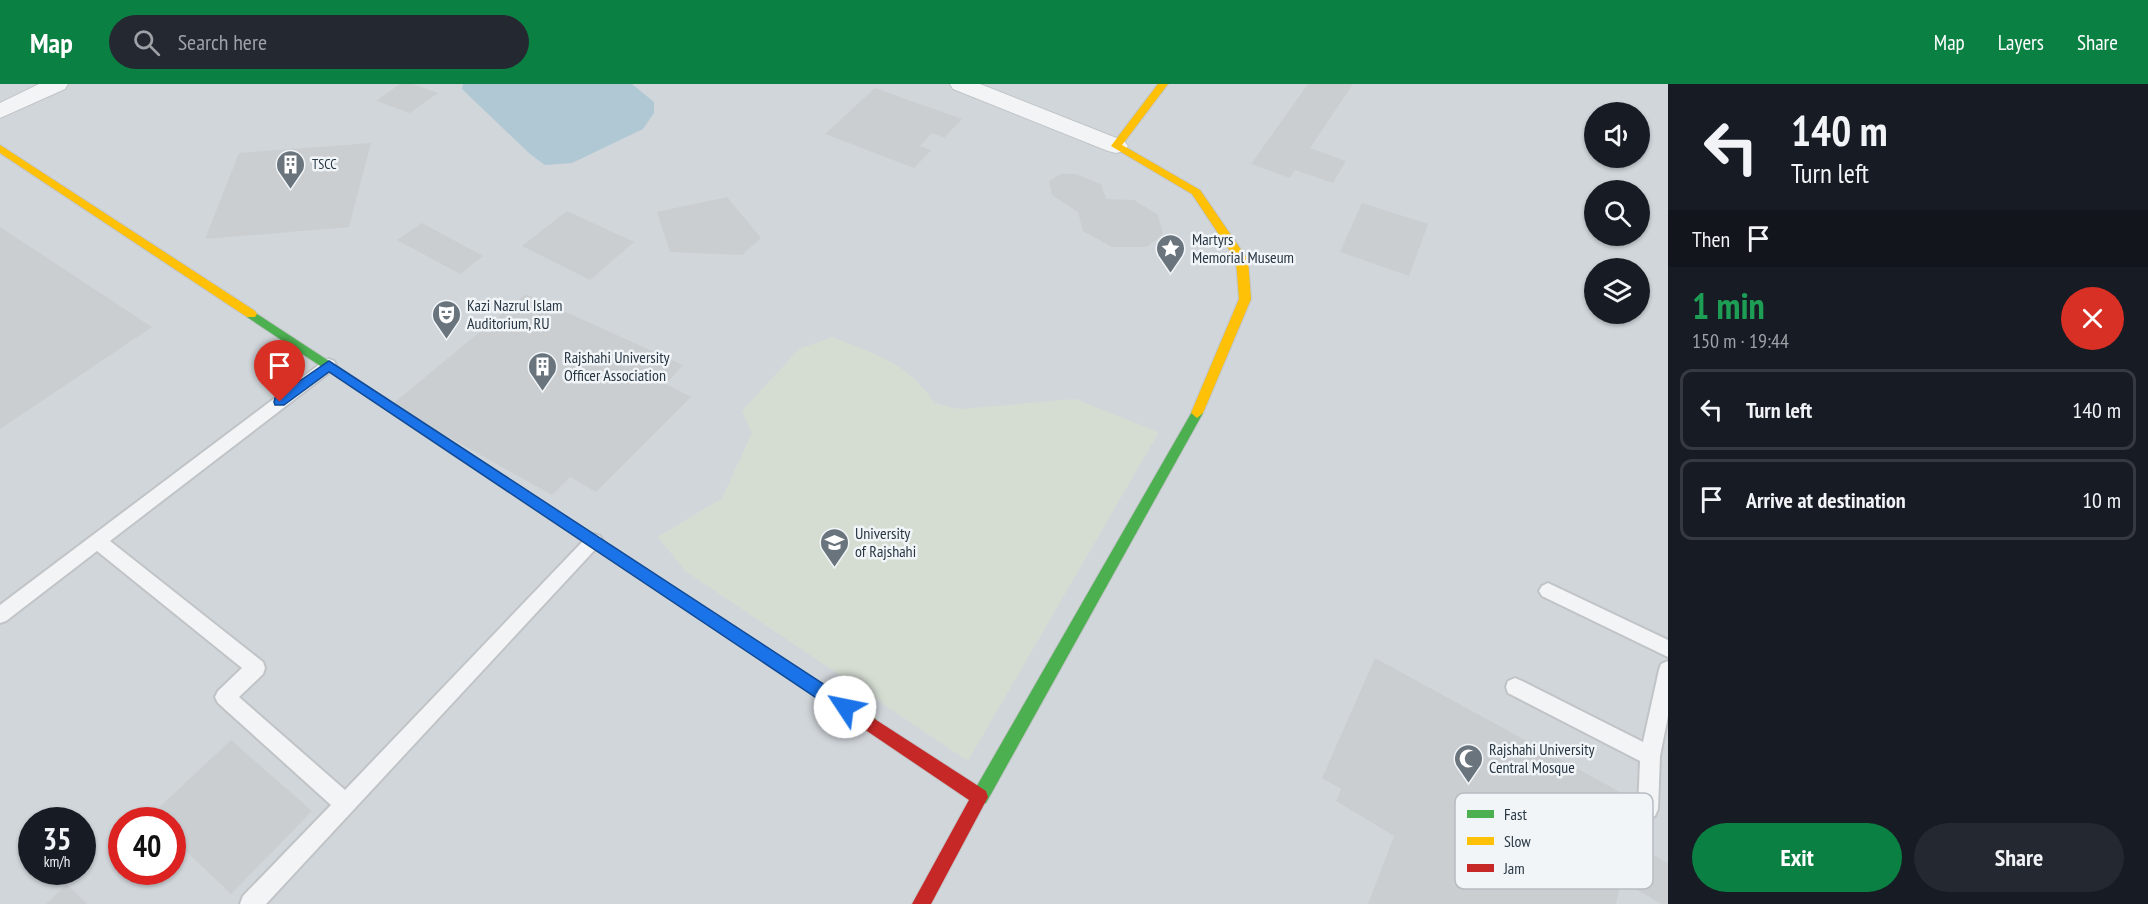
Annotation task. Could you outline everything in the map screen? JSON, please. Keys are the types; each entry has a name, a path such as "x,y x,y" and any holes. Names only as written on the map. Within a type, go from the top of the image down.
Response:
{"street":[{"path":"0,111 57,84"},
{"path":"921,904 1182,441 1203,401 1245,299 1242,260 1196,192 1116,146 961,84"},
{"path":"1116,146 1163,84"},
{"path":"0,148 980,797"}],"lane":[{"path":"0,615 329,365"},
{"path":"97,540 256,668 225,697 345,804"},
{"path":"250,904 594,541"},
{"path":"1548,591 1668,649"},
{"path":"1649,793 1650,756 1668,670"},
{"path":"1515,687 1650,756"}],"shaded area":[{"name":"University of Rajshahi","path":"0,84 1668,84 1668,904 0,904"},
{"path":"832,337 876,355 902,369 914,378 934,403 959,409 1075,399 1159,432 968,761 685,571 658,537 722,498 752,433 742,411 799,349"}],"water":[{"path":"463,84 632,84 654,102 654,113 643,129 572,163 545,165 530,154 462,89"}],"building":[{"path":"400,84 413,84 438,93 410,113 376,101"},
{"path":"1308,84 1353,84 1310,148 1346,161 1333,183 1295,170 1290,178 1251,164"},
{"path":"875,88 962,119 944,138 932,133 920,146 931,150 914,168 825,134"},
{"name":"TSCC","path":"371,143 349,227 205,239 239,153"},
{"path":"1061,174 1076,174 1101,184 1106,199 1134,200 1158,215 1163,234 1147,247 1112,247 1083,231 1078,212 1052,195 1049,181"},
{"path":"727,197 761,238 742,255 670,252 657,212"},
{"path":"1362,203 1428,224 1409,276 1340,252"},
{"path":"567,211 634,242 590,280 522,246"},
{"path":"422,223 483,256 460,274 397,240"},
{"path":"0,227 152,327 0,429"},
{"name":"Rajshahi University Officer Association","path":"526,294 683,365 666,384 691,397 596,492 570,477 552,495 391,405"},
{"name":"Rajshahi University Central Mosque","path":"1375,658 1622,793 1455,793 1455,889 1619,889 1616,904 1368,904 1394,836 1336,801 1341,789 1322,778"},
{"path":"231,740 312,811 231,894 186,851 186,807 160,807"},
{"name":"Rajshahi University Central Mosque","path":"1653,855 1668,863 1668,904 1662,904 1635,889 1653,889"},
{"path":"68,885 87,904 46,904"}],"traffic: fast":[{"path":"251,314 870,724"},
{"path":"980,797 1197,413"}],"traffic: slow":[{"path":"1163,84 1116,146 1196,192 1242,260 1245,299 1197,413"},
{"path":"0,148 251,314"}],"traffic: jam":[{"path":"870,724 980,797 921,904"}],"place":[{"name":"TSCC","path":"291,190"},
{"name":"Martyrs Memorial Museum","path":"1171,274"},
{"name":"Kazi Nazrul Islam Auditorium, RU","path":"446,340"},
{"name":"Rajshahi University Officer Association","path":"543,392"},
{"name":"University of Rajshahi","path":"834,568"},
{"name":"Rajshahi University Central Mosque","path":"1468,784"}],"route":[{"path":"280,402 329,365 845,707"}]}
